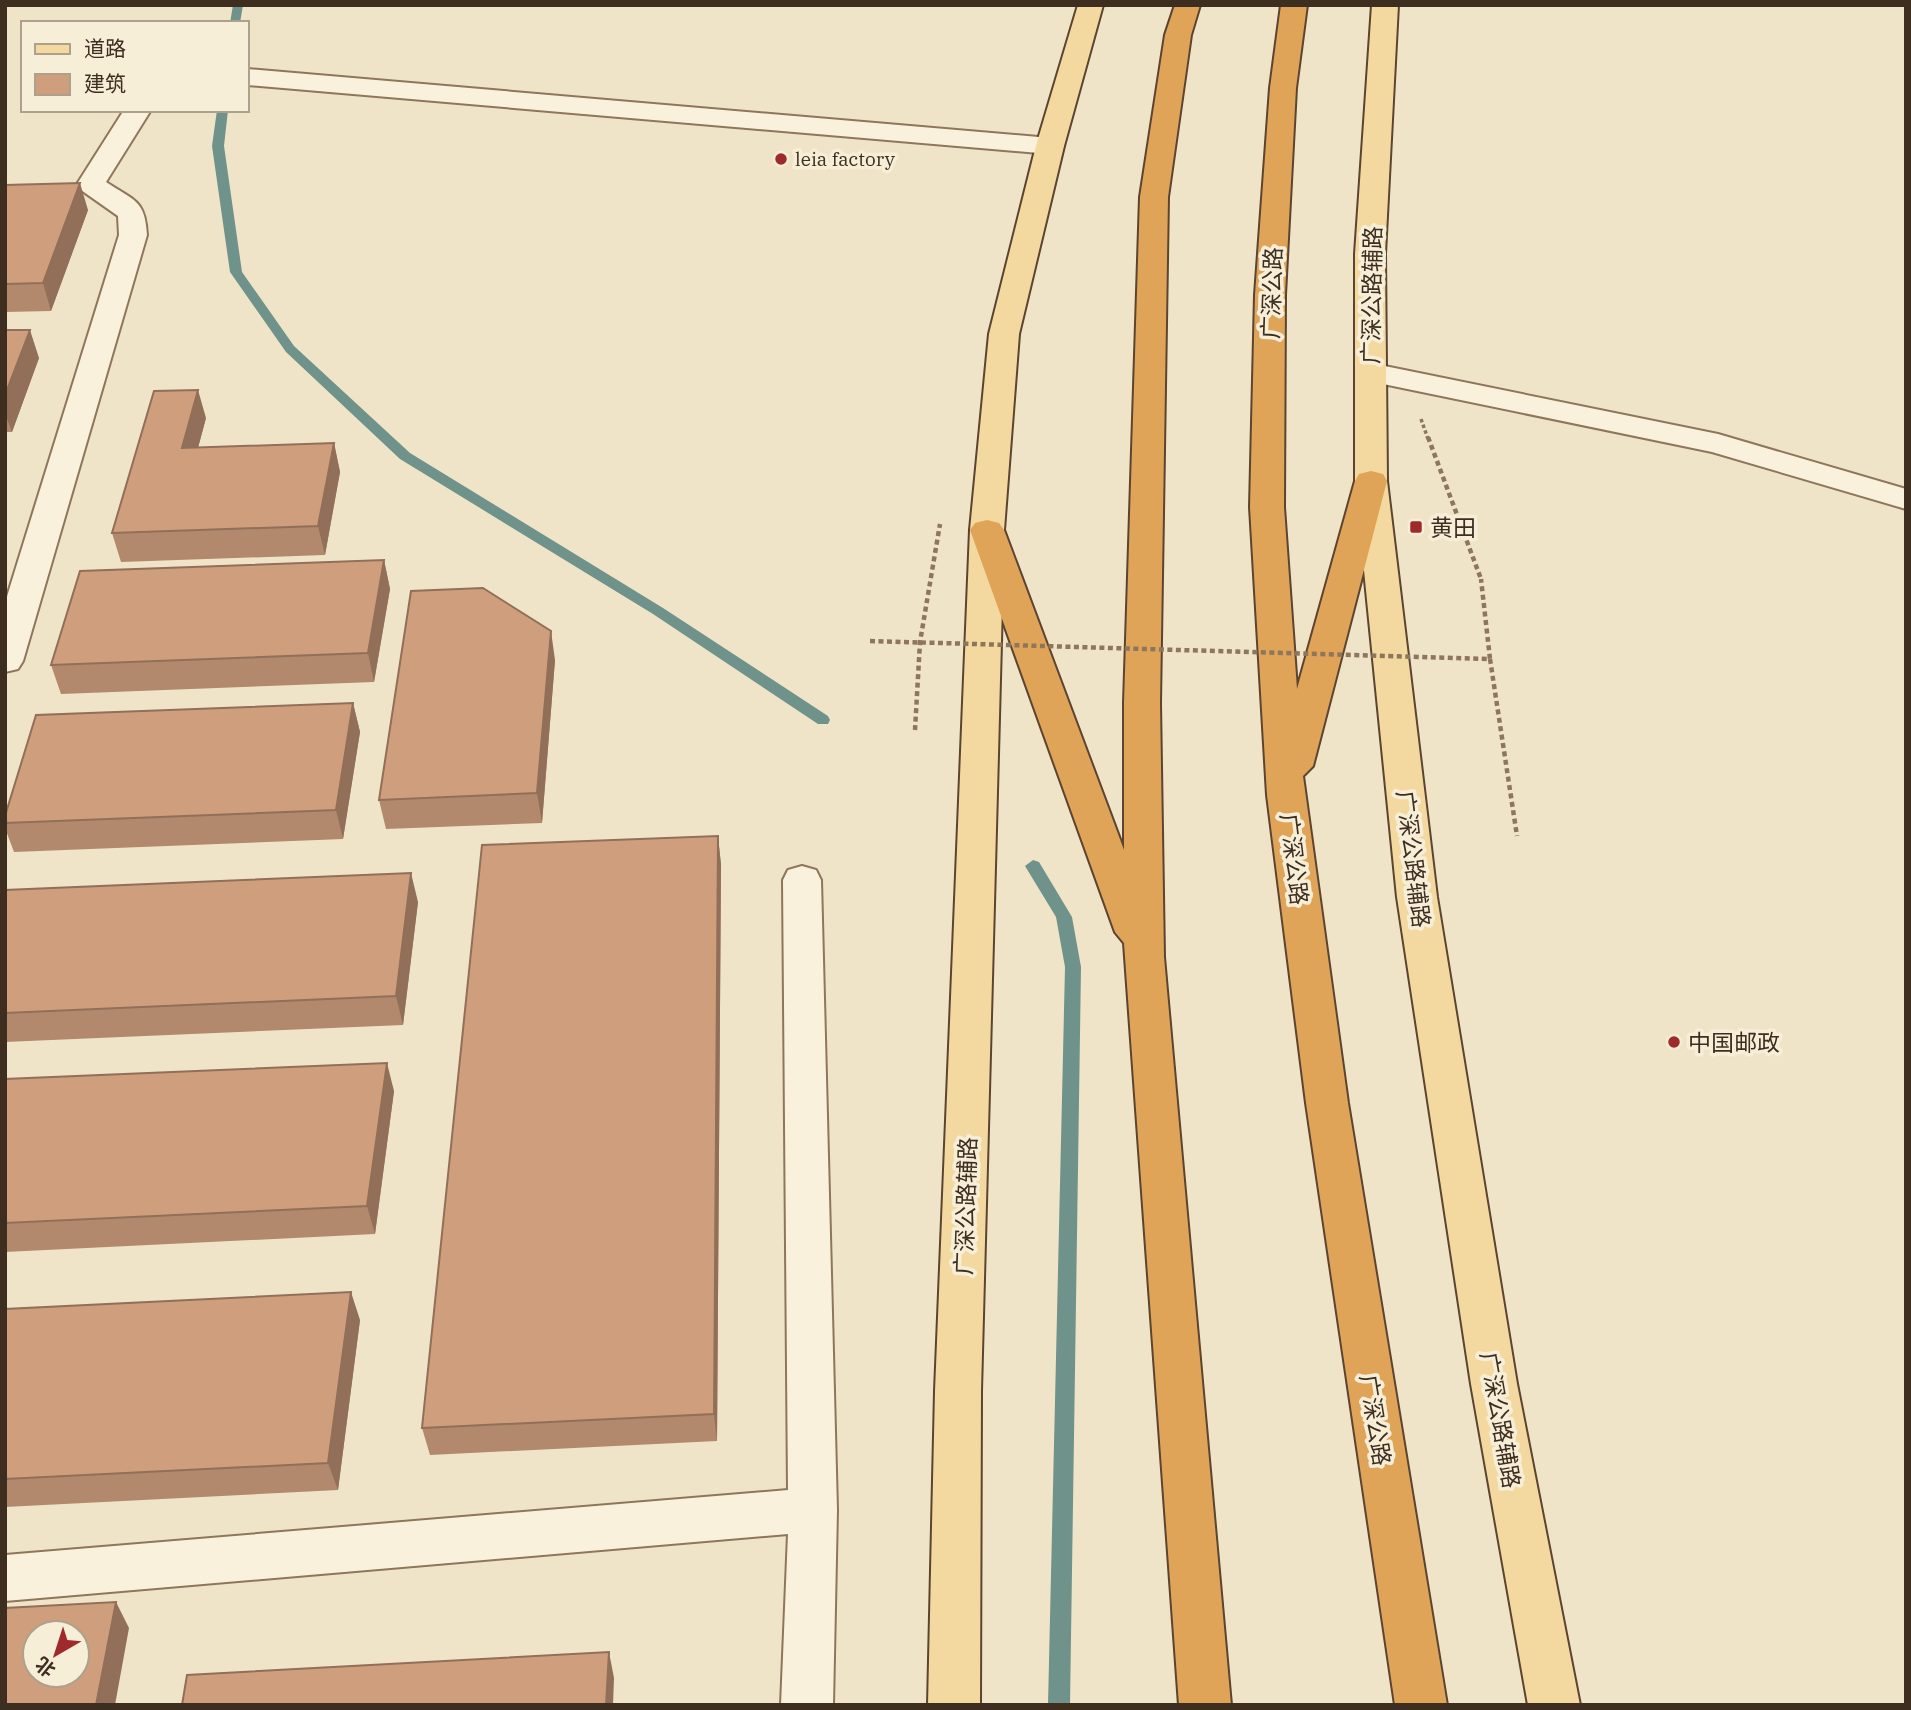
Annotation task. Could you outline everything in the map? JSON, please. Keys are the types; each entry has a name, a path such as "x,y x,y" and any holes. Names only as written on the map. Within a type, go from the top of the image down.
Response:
{"highway":[{"path":"1188,5 1178,35 1154,197 1142,703 1144,957 1205,1705"},
{"name":"广深公路","path":"1294,5 1283,88 1270,281 1267,507 1286,795 1327,1103 1421,1705"},
{"path":"1286,795 1371,481"},
{"path":"987,530 1144,957"}],"main road":[{"name":"广深公路辅路","path":"954,1705 959,1377 987,530 1004,334 1050,146 1091,5"},
{"name":"广深公路辅路","path":"1385,5 1370,254 1371,481 1417,897 1494,1384 1554,1705"}],"street":[{"path":"248,77 1050,146"},
{"path":"5,661 133,235 132,213 78,184 136,112"},
{"path":"1370,372 1718,444 1906,499"},
{"path":"802,880 813,1510 807,1705"},
{"path":"5,1578 813,1510"}],"path":[{"path":"1421,418 1481,579 1490,659 1517,836"},
{"path":"915,730 920,642 941,515"},
{"path":"870,640 1490,659"}],"building":[{"path":"80,183 43,283 5,284 5,185"},
{"path":"5,330 30,330 5,395"},
{"path":"198,390 182,448 334,443 318,526 112,533 154,391"},
{"path":"384,560 368,653 51,665 80,571"},
{"path":"483,588 551,631 537,793 379,800 411,591"},
{"path":"353,703 336,810 5,823 36,715"},
{"path":"718,836 714,1414 422,1428 482,845"},
{"path":"411,873 396,996 5,1013 5,890"},
{"path":"387,1063 367,1206 5,1223 5,1079"},
{"path":"351,1292 328,1463 5,1479 5,1309"},
{"path":"116,1602 96,1705 5,1705 5,1608"},
{"path":"609,1652 606,1705 182,1705 187,1675"}],"waterway":[{"path":"235,21 238,5"},
{"path":"223,112 218,146 236,272 290,349 405,456 658,611 823,720"},
{"path":"1033,866 1064,917 1073,967 1059,1705"}],"place":[{"name":"leia factory","path":"781,159"},
{"name":"黄田","path":"1416,527"},
{"name":"中国邮政","path":"1674,1042"}]}
